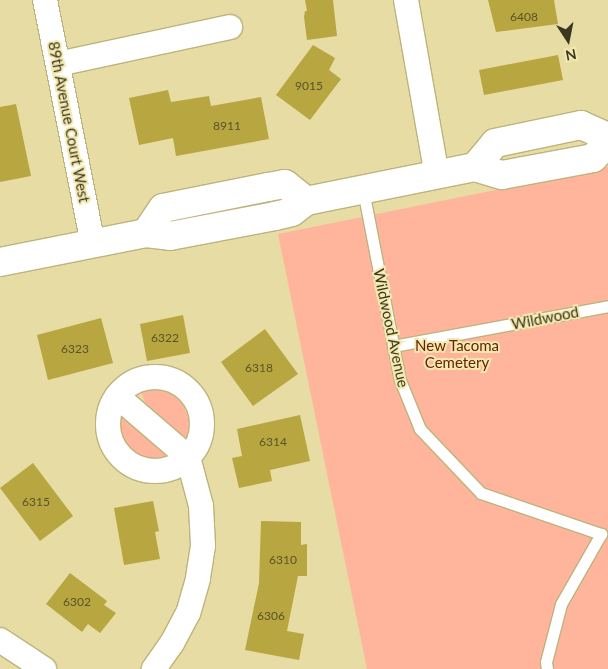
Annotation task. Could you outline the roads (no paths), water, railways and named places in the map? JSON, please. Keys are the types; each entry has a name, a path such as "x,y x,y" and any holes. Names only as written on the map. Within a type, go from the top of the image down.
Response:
{"street":[{"name":"89th Avenue Court West","path":"45,0 93,244"},
{"path":"406,0 437,175"},
{"path":"58,64 230,28"},
{"path":"475,167 495,143 581,125 608,137"},
{"path":"0,262 146,233 170,236 256,220 292,212 306,201 475,167 502,175 593,158 608,143"},
{"path":"158,377 173,381 186,389 196,400 201,415 202,430 197,445 188,457 176,466 161,471 145,470 124,459 110,441 108,425 110,410 118,396 129,385 143,379 158,377"},
{"path":"118,396 188,457 201,506 203,546 198,579 188,613 172,643 154,669"},
{"path":"0,640 44,669"}],"lane":[{"name":"Wildwood Avenue","path":"363,190 400,380 420,429 481,493 604,534"},
{"name":"Wildwood","path":"393,346 608,306"},
{"path":"547,669 546,662 561,604 604,534"}],"park label":[{"name":"New Tacoma Cemetery","path":"457,354"}]}
